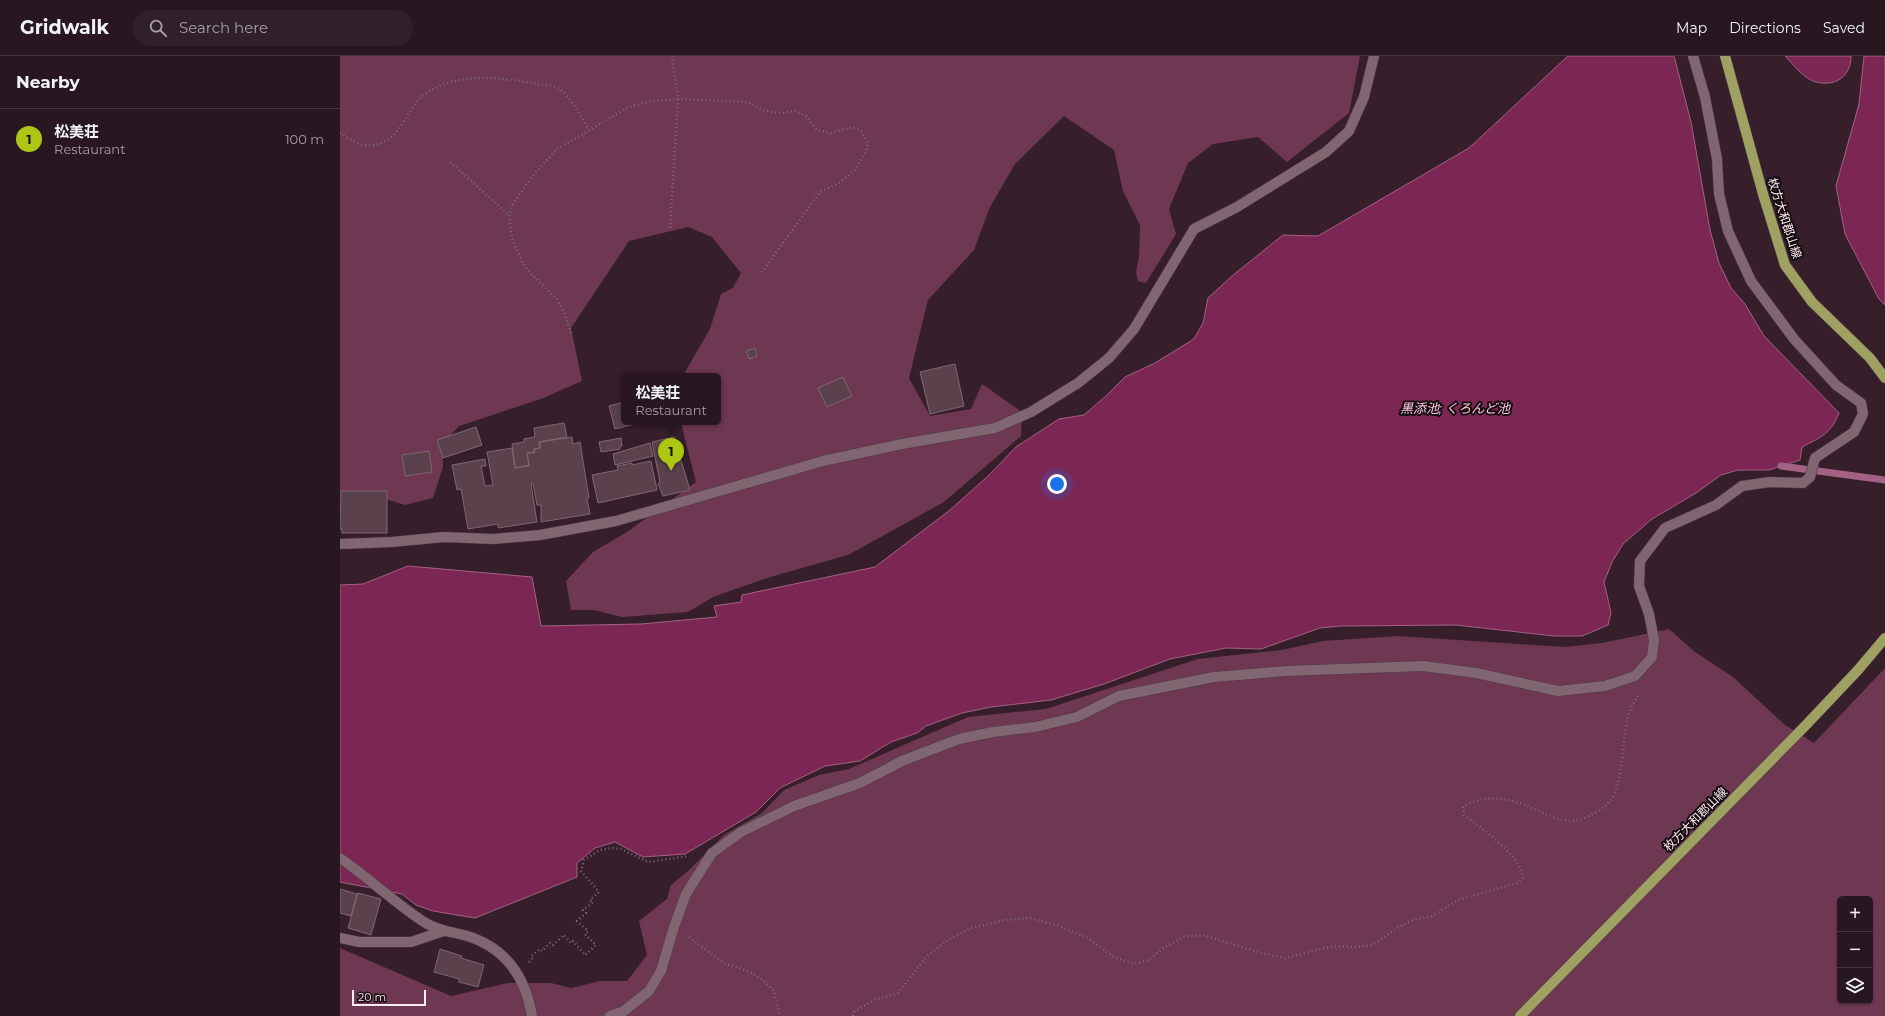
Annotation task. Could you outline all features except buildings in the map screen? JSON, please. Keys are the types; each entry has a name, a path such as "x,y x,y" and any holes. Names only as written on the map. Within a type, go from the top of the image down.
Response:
{"main road":[{"name":"枚方大和郡山線","path":"1724,56 1763,194 1785,265 1812,302 1870,358 1885,378"},
{"name":"枚方大和郡山線","path":"1520,1016 1806,725 1858,670 1885,638"}],"street":[{"path":"340,544 392,542 444,537 493,539 540,535 616,521 823,461 902,444 995,428 1031,412 1078,383 1109,358 1134,329 1194,229 1237,207 1326,152 1349,131 1364,97 1374,56"},
{"path":"610,1016 624,1011 649,991 661,971 674,927 686,894 712,853 741,832 794,806 860,783 902,761 958,739 1035,726 1077,717 1119,696 1167,685 1214,677 1286,670 1424,666 1476,673 1558,691 1605,686 1635,676 1652,657 1654,640 1650,614 1639,586 1640,561 1665,528 1716,505 1742,486 1770,482 1803,483 1810,477 1815,458 1854,432 1863,414 1860,403 1836,385 1794,339 1751,281 1728,231 1720,194 1717,159 1706,105 1693,56"},
{"path":"340,858 391,899 426,923 444,931 473,938 494,947 517,973 526,990 532,1016"},
{"path":"340,938 359,942 411,942 444,931"}],"path":[{"path":"670,228 678,99 672,56"},
{"path":"340,133 357,145 374,145 389,138 402,126 412,106 425,94 448,82 479,78 519,80 557,88 566,96 590,129"},
{"path":"571,333 565,315 557,300 527,270 522,261 512,239 509,215 513,204 530,179 556,149 627,108 651,101 678,99 748,102 763,110 779,112 795,111 806,116 817,130 831,133 852,126 861,131 868,143 866,152 855,170 839,183 820,192 760,275"},
{"path":"450,162 509,215"},
{"path":"853,1016 854,1012 865,1004 898,993 927,956 950,939 971,928 1005,920 1030,918 1059,926 1088,938 1114,957 1134,964 1149,960 1162,949 1183,937 1203,935 1261,953 1285,958 1334,946 1356,947 1372,945 1397,928 1413,920 1432,916 1458,900 1517,883 1523,878 1522,869 1488,833 1464,815 1463,807 1472,802 1508,799 1566,821 1580,820 1598,812 1611,801 1617,786 1627,721 1633,703 1640,692 1635,676"},
{"path":"517,973 540,949 542,951 550,943 553,945 564,935 571,943 573,941 585,955 596,945 585,934 588,931 577,920 586,913 583,910 593,902 590,900 599,892 581,871 581,865 584,860 600,850 612,848 621,849 648,862 687,857 697,853 712,853"},
{"path":"674,927 724,962 750,972 764,980 774,991 780,1016"}],"shaded area":[{"path":"340,56 1360,56 1349,113 1287,162 1258,137 1213,144 1188,163 1169,209 1176,234 1146,283 1138,281 1136,272 1139,257 1140,225 1123,191 1114,150 1064,116 1015,164 990,207 974,250 928,300 909,378 930,416 971,409 982,384 1022,412 1021,436 944,502 848,555 770,577 713,597 688,612 622,617 594,610 571,610 566,581 593,552 627,532 696,482 682,425 721,425 721,373 685,372 710,329 721,294 733,288 741,273 712,237 688,227 629,241 571,328 582,381 543,398 459,426 442,444 443,467 433,498 405,505 369,494 340,495"},
{"path":"1669,629 1695,652 1733,677 1785,725 1814,743 1885,668 1885,1016 340,1016 340,948 451,996 508,983 551,983 571,988 600,981 627,981 647,955 639,921 667,899 671,885 689,870 724,835 762,813 784,790 819,775 849,769 968,717 1046,709 1198,659 1282,650 1323,641 1398,636 1565,647 1602,643"}],"water":[{"name":"黒添池; くろんど池","path":"1568,56 1674,56 1691,122 1710,230 1719,263 1731,288 1745,304 1764,336 1839,413 1833,426 1825,434 1802,447 1800,460 1769,470 1738,470 1721,475 1696,493 1652,519 1623,544 1612,562 1604,582 1611,613 1608,625 1582,636 1554,636 1456,625 1341,626 1320,628 1261,649 1226,648 1170,659 1104,684 1051,700 991,707 962,713 926,726 917,733 891,742 860,761 825,766 780,788 756,812 685,854 643,857 615,842 595,848 577,863 577,877 475,918 433,911 416,905 402,894 340,882 340,585 363,584 408,566 532,577 541,626 641,624 717,617 714,606 741,602 742,595 875,567 950,510 988,476 1016,447 1059,419 1084,415 1125,377 1155,363 1194,339 1203,323 1208,298 1232,276 1283,235 1318,236 1469,148"},
{"path":"1785,56 1851,56 1848,69 1841,78 1830,83 1823,83 1807,78"},
{"path":"1864,56 1885,56 1885,305 1879,299 1845,234 1836,186 1859,104"}],"waterway":[{"path":"1781,466 1885,480"}],"place":[{"name":"松美荘","path":"671,471"}]}
